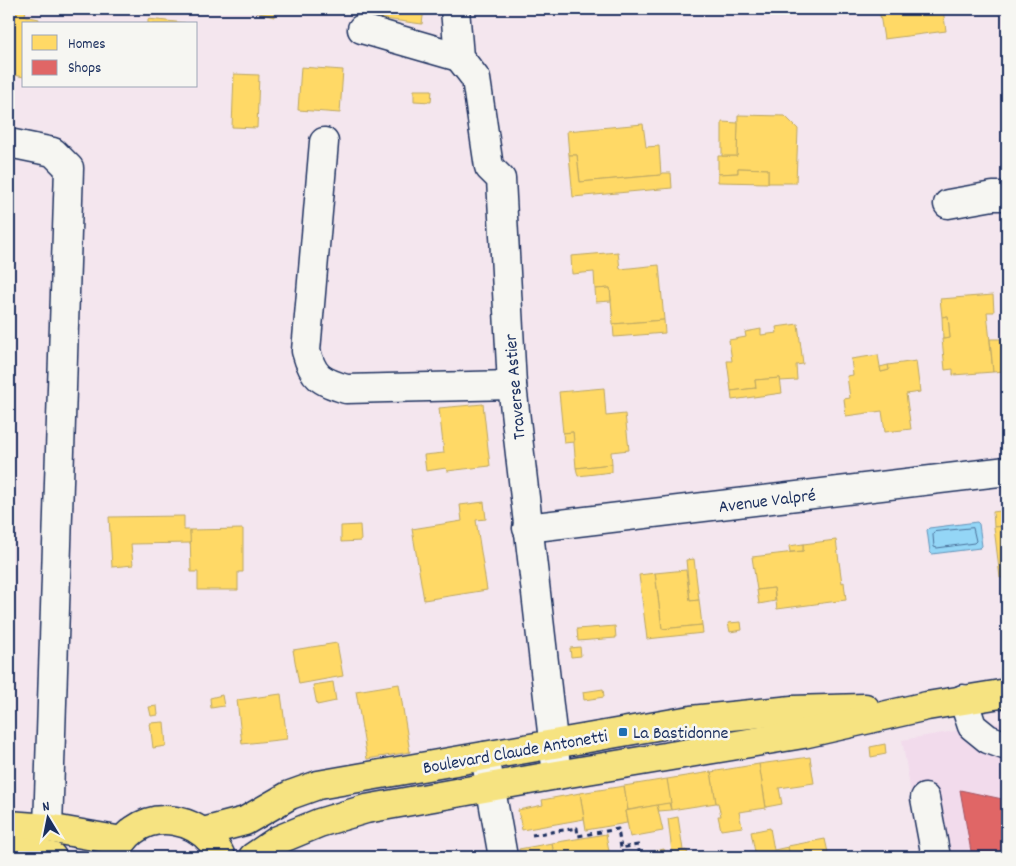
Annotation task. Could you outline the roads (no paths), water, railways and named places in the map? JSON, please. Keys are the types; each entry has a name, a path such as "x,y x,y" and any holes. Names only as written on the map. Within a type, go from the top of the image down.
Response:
{"main road":[{"name":"Boulevard Claude Antonetti","path":"253,857 278,840 319,823 366,809 803,734 927,706 1007,692"},
{"name":"Boulevard Claude Antonetti","path":"203,832 245,821 290,795 318,786 691,720 783,710 927,706"},
{"path":"9,825 48,828 118,849 135,829 152,822 169,820 187,823 203,832 219,851 221,857"},
{"path":"9,848 52,857"}],"street":[{"path":"362,29 458,57 455,9"},
{"name":"Traverse Astier","path":"458,57 476,79 489,167 501,179 512,385 557,775"},
{"path":"324,142 306,351 311,367 326,383 346,389 512,385"},
{"path":"9,143 52,152 69,168 48,828"},
{"path":"948,204 992,196 1007,196"},
{"name":"Avenue Valpré","path":"527,528 1007,471"},
{"path":"963,699 972,726 988,739 1007,746"},
{"path":"485,756 501,849"},
{"path":"925,798 936,857"}],"water":[{"path":"977,522 979,524 982,546 980,548 932,554 930,552 927,530 929,528"}],"place":[{"name":"La Bastidonne","path":"623,732"}]}
